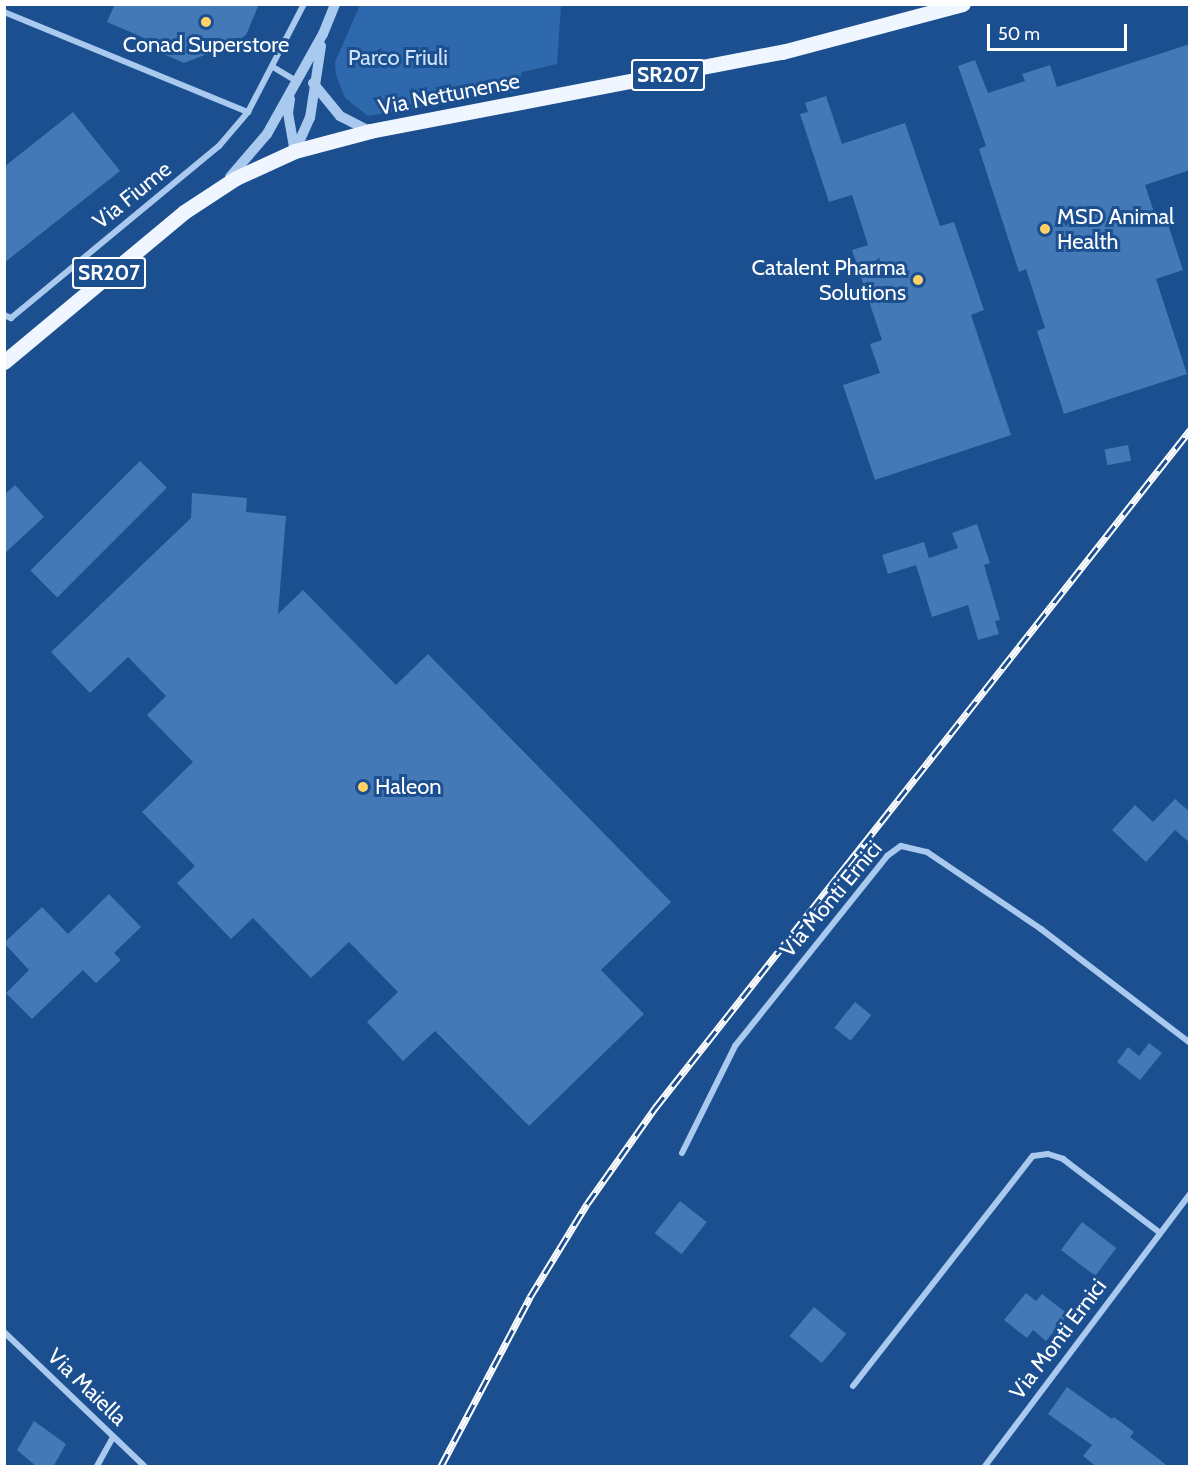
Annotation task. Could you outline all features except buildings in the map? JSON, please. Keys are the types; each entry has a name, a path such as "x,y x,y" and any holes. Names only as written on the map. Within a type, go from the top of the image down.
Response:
{"main road":[{"name":"Via Nettunense","path":"4,362 122,261 217,189 295,151 370,131 783,52 963,4"}],"street":[{"name":"Via Fiume","path":"4,315 10,318 219,146 248,112 304,4"},
{"path":"217,189 248,160 291,93 323,34 335,4"},
{"path":"4,12 248,112"},
{"path":"295,151 310,118 323,34"},
{"path":"273,67 298,82"},
{"path":"314,83 340,116 370,131"},
{"path":"291,93 288,113 295,151"},
{"name":"Via Monti Ernici","path":"682,1153 735,1046 887,856 902,846 927,852 1041,929 1190,1043"},
{"path":"853,1386 1033,1156 1048,1154 1063,1159 1160,1233"},
{"name":"Via Monti Ernici","path":"985,1467 1190,1194"},
{"name":"Via Maiella","path":"4,1332 144,1467"},
{"path":"97,1467 113,1437"}],"green space":[{"name":"Parco Friuli","path":"360,5 561,5 557,64 522,72 515,92 368,116 345,98 336,75 335,62"}],"railway":[{"path":"441,1466 530,1297 587,1204 655,1108 1190,430"}],"place":[{"name":"Conad Superstore","path":"206,22"},
{"name":"MSD Animal Health","path":"1045,229"},
{"name":"Catalent Pharma Solutions","path":"918,280"},
{"name":"Haleon","path":"363,787"}]}
